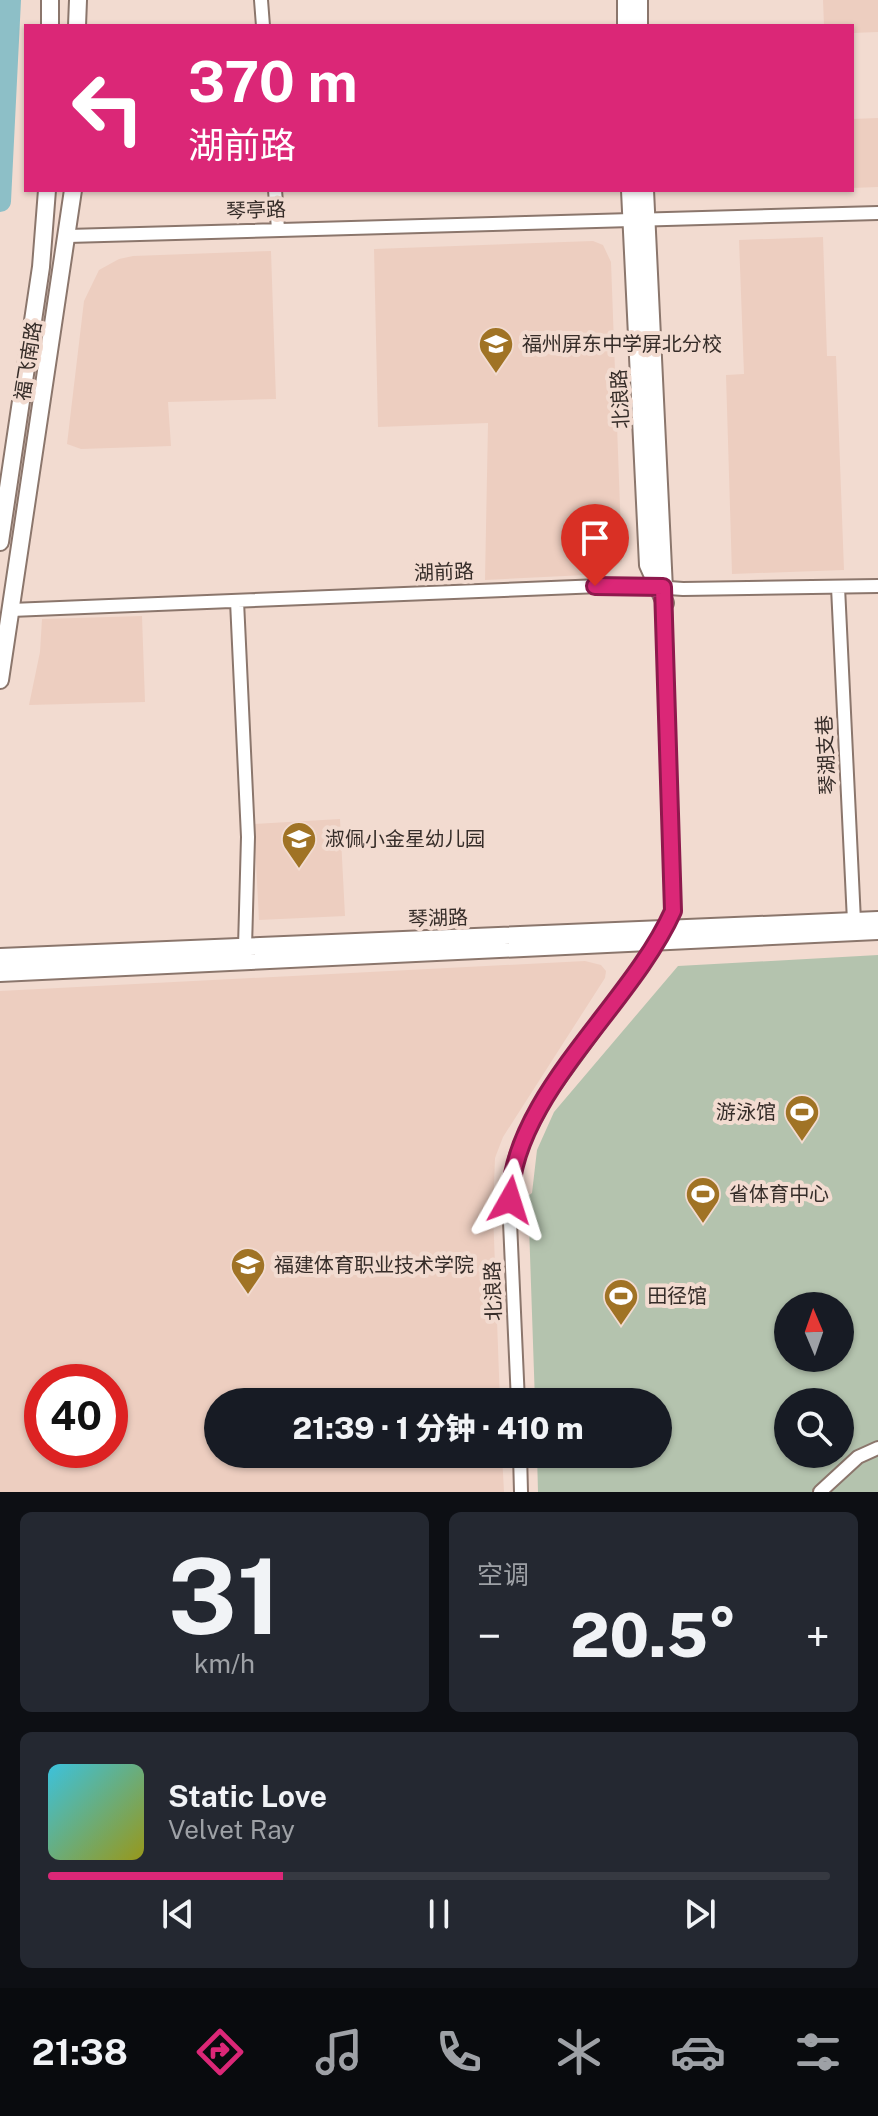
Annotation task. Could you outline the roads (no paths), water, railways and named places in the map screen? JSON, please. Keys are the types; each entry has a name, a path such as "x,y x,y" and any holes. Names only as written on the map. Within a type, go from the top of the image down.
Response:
{"main road":[{"path":"50,0 50,24"},
{"path":"77,24 78,0"},
{"path":"626,0 626,24"},
{"path":"639,0 639,24"},
{"name":"福飞南路","path":"0,542 7,451 42,255 47,192"},
{"name":"福飞南路","path":"0,680 73,192"},
{"name":"北浪路","path":"631,192 639,219 661,592"},
{"name":"北浪路","path":"639,219 645,192"},
{"name":"琴湖路","path":"0,957 662,935 878,920"},
{"path":"0,973 662,935 878,931"}],"street":[{"path":"261,0 263,24"},
{"path":"275,192 278,229"},
{"name":"琴亭路","path":"68,236 878,213"},
{"name":"湖前路","path":"11,610 237,601 878,586"},
{"name":"琴湖支巷","path":"838,587 854,921"},
{"name":"北浪路","path":"517,1388 510,1222 511,1176 516,1155 555,1084 662,935 673,911 661,592"},
{"path":"237,601 248,837 245,947"},
{"path":"820,1492 858,1457 878,1448"},
{"path":"520,1468 521,1492"}],"waterway":[{"path":"0,201 10,0"}],"place":[{"name":"福州屏东中学屏北分校","path":"496,375"},
{"name":"淑佩小金星幼儿园","path":"299,870"},
{"name":"游泳馆","path":"802,1143"},
{"name":"省体育中心","path":"703,1225"},
{"name":"福建体育职业技术学院","path":"248,1296"},
{"name":"田径馆","path":"621,1327"}]}
